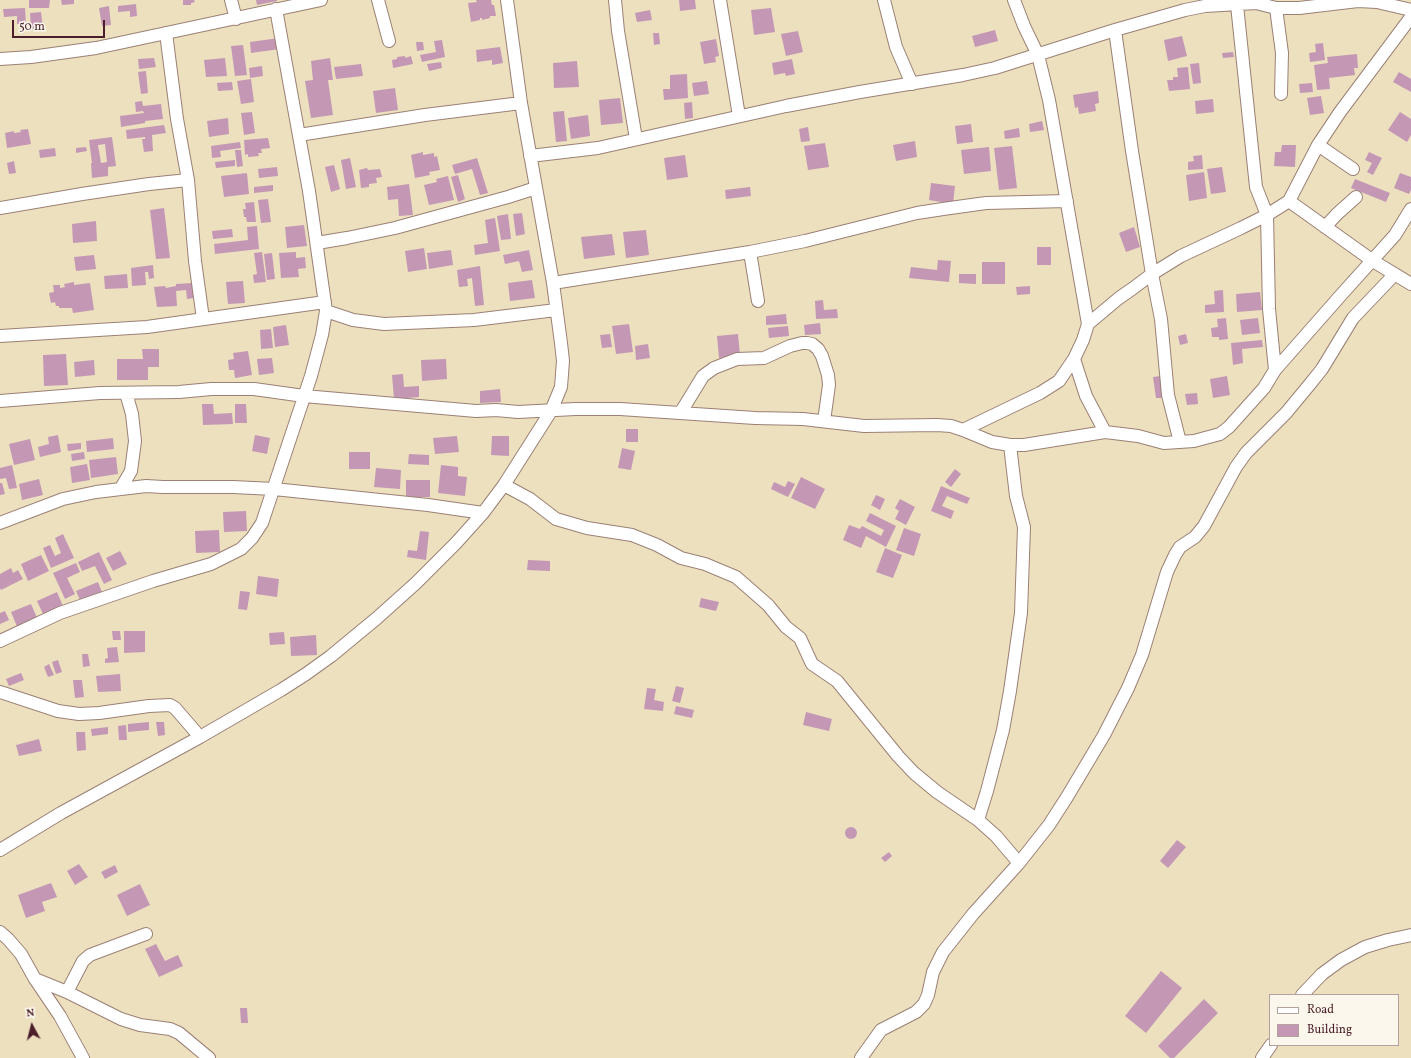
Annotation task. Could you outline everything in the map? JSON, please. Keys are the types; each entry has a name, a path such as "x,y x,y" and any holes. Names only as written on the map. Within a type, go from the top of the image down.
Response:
{"street":[{"path":"232,0 236,19"},
{"path":"0,59 96,48 321,0"},
{"path":"378,0 389,42"},
{"path":"0,850 61,813 200,737 281,690 331,656 410,589 436,564 483,513 504,485 551,411 561,387 563,375 561,343 553,283 521,103 507,0"},
{"path":"615,0 618,32 636,139"},
{"path":"720,0 739,116"},
{"path":"884,0 896,47 912,84"},
{"path":"963,430 1046,389 1059,381 1074,359 1083,340 1088,324 1049,100 1038,56 1014,0"},
{"path":"530,156 598,148 836,96 912,84 995,68 1038,56 1115,30 1185,10 1205,6 1237,5 1256,2 1276,8 1299,8 1358,0 1377,2 1411,10"},
{"path":"1237,5 1256,187 1267,215 1268,293 1275,370"},
{"path":"1276,8 1282,53 1281,94"},
{"path":"0,641 60,613 153,581 211,564 227,557 241,549 252,538 262,523 311,376 322,335 326,306 317,243 276,9"},
{"path":"1088,324 1119,298 1152,274 1181,256 1267,215 1289,201 1318,145 1340,112 1411,16"},
{"path":"1115,30 1132,151 1152,274 1161,319 1168,395 1180,442"},
{"path":"166,33 188,180 195,261 203,319"},
{"path":"298,135 521,103"},
{"path":"1318,145 1353,169"},
{"path":"0,208 149,184 188,180"},
{"path":"317,243 395,228 536,188"},
{"path":"1325,227 1356,197"},
{"path":"553,283 750,252 805,241 917,213 999,202 1067,201"},
{"path":"1289,201 1373,261 1411,284"},
{"path":"0,401 65,395 179,392 211,389 254,389 304,396 476,411 496,410 518,412 575,409 614,409 824,421 876,426 951,426 992,442 1010,445 1024,445 1105,432 1138,436 1164,443 1180,442 1220,434 1229,427 1264,388 1275,370 1395,235 1411,209"},
{"path":"750,252 758,301"},
{"path":"860,1058 881,1030 916,1012 924,1004 928,995 933,972 943,952 973,914 1019,863 1049,825 1104,735 1128,688 1142,655 1167,572 1180,547 1191,540 1201,530 1236,467 1246,453 1262,435 1286,413 1322,369 1354,318 1395,274"},
{"path":"0,336 147,327 203,319 326,306 353,320 384,324 474,320 556,310"},
{"path":"681,412 703,376 714,368 737,359 764,358 790,346 807,343 812,344 818,349 822,356 828,375 829,385 824,421"},
{"path":"1074,359 1086,396 1105,432"},
{"path":"121,488 131,471 134,441 132,414 126,393"},
{"path":"978,820 1002,730 1010,691 1021,613 1024,527 1016,496 1010,445"},
{"path":"504,485 530,499 556,519 587,528 632,535 657,545 680,558 705,564 736,577 768,605 786,627 800,638 812,664 837,681 903,762 937,792 978,820 996,836 1019,863"},
{"path":"0,523 63,499 121,488 146,486 274,489 428,505 483,513"},
{"path":"0,692 58,711 79,714 170,705 175,708 200,737"},
{"path":"0,932 21,954 35,979 60,1016 83,1058"},
{"path":"67,992 83,961 90,955 146,934"},
{"path":"1303,994 1322,974 1340,960 1365,947 1411,935"},
{"path":"35,979 67,992 121,1019 136,1024 179,1033 209,1058"},
{"path":"1262,1058 1270,1046"}],"building":[{"path":"29,0 50,0 49,8 29,8"},
{"path":"61,0 74,0 74,4 62,5"},
{"path":"183,0 194,0 195,2 191,3 191,5 183,5"},
{"path":"256,0 277,0 277,1 257,5"},
{"path":"476,0 491,0 492,5 494,5 496,16 490,16 490,18 482,20 482,18 480,18 480,20 471,22 468,3 477,2"},
{"path":"679,0 695,0 696,9 680,11"},
{"path":"136,4 137,16 130,17 130,11 118,12 118,6"},
{"path":"109,6 111,25 102,26 99,8"},
{"path":"25,8 26,24 17,24 17,16 4,17 3,9"},
{"path":"771,8 775,32 754,35 751,10"},
{"path":"650,10 652,20 637,22 635,13"},
{"path":"41,12 43,28 31,29 30,13"},
{"path":"995,30 998,41 975,47 972,36"},
{"path":"798,31 803,52 786,56 781,34"},
{"path":"653,33 659,33 660,44 654,45"},
{"path":"1182,36 1187,56 1168,61 1164,40"},
{"path":"279,38 280,49 251,53 250,42"},
{"path":"716,39 719,56 715,57 716,62 704,64 700,42"},
{"path":"442,40 445,57 422,62 420,55 436,52 434,41"},
{"path":"416,42 423,42 424,50 417,51"},
{"path":"1323,43 1325,60 1310,62 1309,53 1316,52 1315,44"},
{"path":"243,45 247,75 235,76 231,46"},
{"path":"500,47 503,63 492,65 492,60 477,62 476,50"},
{"path":"1233,52 1234,57 1223,58 1222,53"},
{"path":"1357,54 1358,68 1354,68 1355,75 1329,78 1328,68 1330,89 1317,90 1314,65 1328,63 1327,57"},
{"path":"405,56 405,58 411,56 413,64 393,68 392,60 397,59 397,57"},
{"path":"154,58 156,67 139,69 138,59"},
{"path":"225,58 227,76 206,77 204,60"},
{"path":"330,58 333,80 328,80 333,115 311,118 305,81 313,80 311,61"},
{"path":"792,59 795,74 786,76 785,73 774,75 772,63"},
{"path":"577,61 579,87 554,88 553,63"},
{"path":"441,62 442,68 429,71 427,64"},
{"path":"1199,63 1201,83 1193,84 1190,64"},
{"path":"361,64 363,76 336,79 334,67"},
{"path":"262,66 263,76 250,78 249,68"},
{"path":"1188,67 1190,89 1169,91 1167,80 1173,80 1173,77 1178,77 1177,68"},
{"path":"146,71 148,93 141,94 138,72"},
{"path":"1399,72 1411,79 1411,92 1393,82"},
{"path":"687,74 688,98 664,100 663,89 670,89 670,75"},
{"path":"251,79 254,102 241,104 237,81"},
{"path":"707,81 709,94 694,96 692,83"},
{"path":"232,82 233,90 218,91 217,83"},
{"path":"1312,83 1313,92 1300,93 1299,84"},
{"path":"395,88 398,110 376,113 373,91"},
{"path":"1098,91 1099,103 1095,104 1096,111 1079,114 1078,107 1075,108 1073,95"},
{"path":"1321,96 1324,113 1310,115 1307,98"},
{"path":"620,98 623,123 601,125 599,100"},
{"path":"1213,99 1214,112 1196,114 1195,101"},
{"path":"142,101 143,106 161,104 163,119 145,121 145,123 121,127 120,116 144,113 143,111 136,112 135,102"},
{"path":"692,102 693,118 685,119 684,103"},
{"path":"564,111 567,141 556,142 553,112"},
{"path":"252,112 255,133 244,135 241,113"},
{"path":"1400,112 1411,119 1411,135 1407,142 1388,130"},
{"path":"588,115 590,136 571,139 568,118"},
{"path":"228,118 229,134 209,137 207,121"},
{"path":"1042,121 1044,130 1030,132 1029,124"},
{"path":"971,124 973,142 957,144 955,126"},
{"path":"164,125 166,133 152,135 153,151 144,152 142,139 145,139 145,137 127,139 126,130"},
{"path":"808,127 810,141 801,142 799,129"},
{"path":"1019,128 1020,137 1005,139 1004,131"},
{"path":"28,129 31,144 7,148 5,133 14,131 14,133 21,132 20,130"},
{"path":"112,137 116,166 108,167 108,176 92,178 89,140","holes":["105,144 107,162 101,163 98,145"]},
{"path":"268,138 270,148 261,149 262,153 258,153 259,156 248,157 248,154 245,155 244,140"},
{"path":"915,141 917,157 896,161 893,145"},
{"path":"240,142 241,148 220,151 221,157 212,158 211,146"},
{"path":"825,143 829,167 808,170 804,146"},
{"path":"1282,145 1296,145 1295,167 1274,166 1275,152 1281,152"},
{"path":"1012,146 1017,188 999,190 994,148"},
{"path":"86,147 87,151 76,153 76,148"},
{"path":"989,147 991,171 964,174 961,150"},
{"path":"55,148 56,156 40,158 39,150"},
{"path":"235,150 241,150 243,166 237,167"},
{"path":"423,152 423,155 434,153 434,157 437,156 440,170 429,172 430,175 415,178 411,155"},
{"path":"1369,152 1382,158 1373,175 1367,172 1372,163 1365,160"},
{"path":"685,155 688,177 667,180 664,158"},
{"path":"1202,155 1203,169 1188,170 1188,162 1194,161 1193,156"},
{"path":"350,158 356,187 346,189 341,160"},
{"path":"477,158 488,193 480,195 472,169 455,174 452,165"},
{"path":"235,160 235,166 216,168 215,162"},
{"path":"14,161 16,173 9,174 7,163"},
{"path":"334,165 340,189 331,192 325,167"},
{"path":"277,167 278,176 259,178 258,169"},
{"path":"1222,167 1226,192 1211,194 1207,169"},
{"path":"367,168 368,170 380,169 382,177 376,178 377,183 369,184 369,187 361,188 359,170"},
{"path":"1204,172 1207,198 1189,201 1186,175"},
{"path":"247,173 249,194 224,197 221,176"},
{"path":"1400,173 1411,177 1411,190 1409,194 1394,188"},
{"path":"458,175 465,199 458,202 451,177"},
{"path":"448,176 454,200 429,205 424,185 437,182 436,179"},
{"path":"1355,179 1390,193 1386,202 1351,188"},
{"path":"931,183 955,186 953,204 929,200"},
{"path":"409,184 413,215 399,216 398,199 388,200 387,187"},
{"path":"273,185 273,191 254,193 254,187"},
{"path":"750,187 751,196 726,199 725,190"},
{"path":"268,199 271,222 261,223 258,200"},
{"path":"254,202 256,222 247,222 246,217 244,217 243,209 246,209 245,203"},
{"path":"164,208 170,258 156,259 150,210"},
{"path":"522,213 525,234 516,236 513,214"},
{"path":"508,214 511,239 501,240 497,216"},
{"path":"495,218 500,251 475,255 474,245 488,243 485,220"},
{"path":"96,221 97,241 73,243 72,224"},
{"path":"304,225 307,246 287,248 285,227"},
{"path":"257,226 259,249 215,254 214,244 248,240 247,227"},
{"path":"1134,227 1140,247 1126,252 1119,233"},
{"path":"232,229 233,237 213,239 212,231"},
{"path":"646,230 649,255 626,258 623,232"},
{"path":"612,234 615,255 584,259 581,237"},
{"path":"1037,247 1051,247 1051,265 1037,265"},
{"path":"424,248 427,269 408,272 405,251"},
{"path":"451,250 453,265 429,269 427,253"},
{"path":"529,250 533,270 522,272 519,261 505,264 503,255"},
{"path":"262,252 266,282 254,283 253,275 257,274 254,253"},
{"path":"296,252 296,258 305,257 306,268 298,269 299,277 281,278 279,253"},
{"path":"272,253 275,279 267,280 264,254"},
{"path":"94,255 96,269 76,271 74,257"},
{"path":"938,260 951,261 949,282 909,278 911,267 937,270"},
{"path":"982,262 1005,262 1005,284 982,284"},
{"path":"153,265 154,278 149,279 148,272 145,272 146,285 132,286 131,268"},
{"path":"480,266 484,305 475,306 472,278 467,279 468,286 459,287 457,270"},
{"path":"127,274 128,288 105,289 104,276"},
{"path":"959,274 976,274 976,284 959,283"},
{"path":"532,280 535,298 510,301 508,283"},
{"path":"243,281 245,303 228,304 226,282"},
{"path":"74,282 74,285 90,283 94,310 73,313 72,308 59,308 59,306 56,306 55,302 51,303 49,293 54,292 53,285 60,285 60,288 65,287 64,284"},
{"path":"193,283 194,298 187,299 186,290 176,291 177,306 157,307 154,287 165,286 166,288 176,286 176,284"},
{"path":"1030,286 1030,294 1017,295 1016,287"},
{"path":"1223,290 1224,312 1205,313 1205,305 1215,304 1214,291"},
{"path":"1260,292 1262,310 1237,312 1236,294"},
{"path":"823,300 824,310 837,309 838,318 816,319 815,301"},
{"path":"786,314 787,324 766,325 766,316"},
{"path":"1226,318 1228,339 1219,340 1219,337 1212,337 1211,328 1218,327 1217,319"},
{"path":"1258,318 1260,333 1242,335 1240,320"},
{"path":"820,323 821,334 805,335 804,325"},
{"path":"629,324 633,352 616,354 612,326"},
{"path":"286,325 289,345 275,347 273,327"},
{"path":"788,326 789,336 769,338 768,328"},
{"path":"271,329 273,348 261,349 260,330"},
{"path":"610,334 612,347 602,348 600,335"},
{"path":"738,334 740,355 719,358 717,336"},
{"path":"1186,334 1188,343 1180,345 1178,336"},
{"path":"1262,340 1263,347 1242,349 1243,363 1233,365 1231,343"},
{"path":"648,344 650,358 636,360 635,346"},
{"path":"142,349 159,349 159,367 148,367 148,380 117,380 117,359 143,359"},
{"path":"248,351 252,375 235,378 234,370 229,370 228,360 234,359 233,353"},
{"path":"66,354 68,385 44,386 43,355"},
{"path":"272,358 274,373 259,375 257,359"},
{"path":"446,359 447,379 422,381 421,360"},
{"path":"94,360 95,375 75,377 74,362"},
{"path":"403,374 404,387 419,386 419,397 394,399 392,375"},
{"path":"1160,376 1163,398 1156,398 1153,377"},
{"path":"1227,376 1230,395 1213,398 1210,379"},
{"path":"500,389 501,402 480,403 480,391"},
{"path":"1197,393 1198,404 1187,405 1185,394"},
{"path":"202,404 213,404 214,414 232,413 233,424 203,425"},
{"path":"235,404 246,404 247,423 235,423"},
{"path":"626,429 638,429 638,442 626,442"},
{"path":"58,435 61,452 40,457 38,447 49,444 48,437"},
{"path":"255,435 270,438 267,454 252,451"},
{"path":"457,436 459,452 435,454 433,438"},
{"path":"492,436 509,436 509,456 491,455"},
{"path":"113,438 114,449 87,452 86,441"},
{"path":"30,439 35,460 14,465 9,444"},
{"path":"81,443 81,449 68,451 67,444"},
{"path":"622,448 635,451 631,470 618,468"},
{"path":"84,452 85,459 72,461 71,454"},
{"path":"349,452 370,452 370,469 349,469"},
{"path":"409,454 429,455 429,465 408,464"},
{"path":"116,457 118,474 91,478 89,460"},
{"path":"87,464 90,480 72,483 70,467"},
{"path":"12,465 17,488 9,489 6,478 0,479 0,468"},
{"path":"441,465 458,467 458,476 467,477 465,496 438,493"},
{"path":"376,468 401,470 400,489 374,487"},
{"path":"955,469 961,474 951,487 945,482"},
{"path":"801,477 825,489 815,509 791,498"},
{"path":"39,479 43,495 22,500 19,484"},
{"path":"406,480 430,480 430,497 406,497"},
{"path":"788,481 795,484 788,497 771,489 774,482 785,487"},
{"path":"0,483 2,483 5,494 0,495"},
{"path":"941,486 970,498 967,504 947,496 942,506 954,511 951,519 931,511"},
{"path":"876,495 885,499 880,510 871,505"},
{"path":"900,499 915,507 906,525 895,519 899,511 895,508"},
{"path":"246,511 247,531 224,532 223,512"},
{"path":"870,513 896,526 886,547 866,536 861,548 843,540 849,525 860,529 862,526 881,536 884,530 866,521"},
{"path":"904,528 921,534 914,556 896,550"},
{"path":"219,530 220,552 196,553 195,531"},
{"path":"420,531 429,532 426,560 407,557 408,550 417,551"},
{"path":"63,534 74,558 51,568 43,548 50,545 55,556 61,553 55,538"},
{"path":"885,548 902,555 893,578 876,572"},
{"path":"120,551 127,564 113,571 106,558"},
{"path":"99,552 112,580 104,584 95,566 82,571 78,562"},
{"path":"41,555 49,571 28,581 21,564"},
{"path":"528,560 550,561 550,571 527,570"},
{"path":"76,563 80,572 67,578 75,594 65,599 53,573"},
{"path":"11,568 13,573 18,570 23,579 1,590 0,574"},
{"path":"258,576 279,579 277,597 256,594"},
{"path":"98,582 102,592 80,600 76,591"},
{"path":"240,591 250,592 247,610 238,609"},
{"path":"57,592 63,606 43,614 37,601"},
{"path":"701,598 719,602 716,611 699,607"},
{"path":"31,604 38,620 18,629 11,612"},
{"path":"5,611 9,620 0,624 0,613"},
{"path":"112,631 120,631 121,640 113,640"},
{"path":"124,631 145,631 145,652 124,653"},
{"path":"284,632 285,644 270,645 269,633"},
{"path":"316,635 317,655 291,656 290,637"},
{"path":"117,647 119,662 105,663 105,659 108,658 107,648"},
{"path":"82,654 88,654 90,666 83,667"},
{"path":"58,660 62,672 56,674 52,662"},
{"path":"49,664 54,675 48,677 44,667"},
{"path":"21,673 24,680 9,686 6,679"},
{"path":"120,674 121,691 98,692 96,676"},
{"path":"73,680 82,680 84,697 75,698"},
{"path":"676,686 684,688 680,703 672,701"},
{"path":"647,688 656,689 654,700 664,702 663,711 644,709"},
{"path":"676,706 694,710 692,718 674,714"},
{"path":"806,712 832,719 829,731 803,725"},
{"path":"149,722 149,730 128,732 128,724"},
{"path":"156,722 164,722 165,735 158,736"},
{"path":"126,725 127,740 119,740 118,726"},
{"path":"108,727 108,734 92,736 91,729"},
{"path":"76,732 85,732 86,750 77,751"},
{"path":"39,739 42,751 19,756 16,745"},
{"path":"851,827 855,829 857,833 855,837 851,839 847,837 845,833 847,829"},
{"path":"1177,840 1186,847 1168,868 1160,861"},
{"path":"889,852 892,856 885,862 881,858"},
{"path":"79,864 88,877 75,885 67,871"},
{"path":"115,865 118,872 105,879 101,872"},
{"path":"51,883 57,897 42,902 45,911 26,918 18,895"},
{"path":"140,884 150,905 127,916 117,895"},
{"path":"156,944 165,961 178,955 183,966 159,977 145,949"},
{"path":"1161,971 1182,988 1146,1033 1125,1016"},
{"path":"1204,999 1218,1013 1174,1058 1170,1058 1158,1046"},
{"path":"240,1008 247,1008 248,1023 241,1023"}]}
